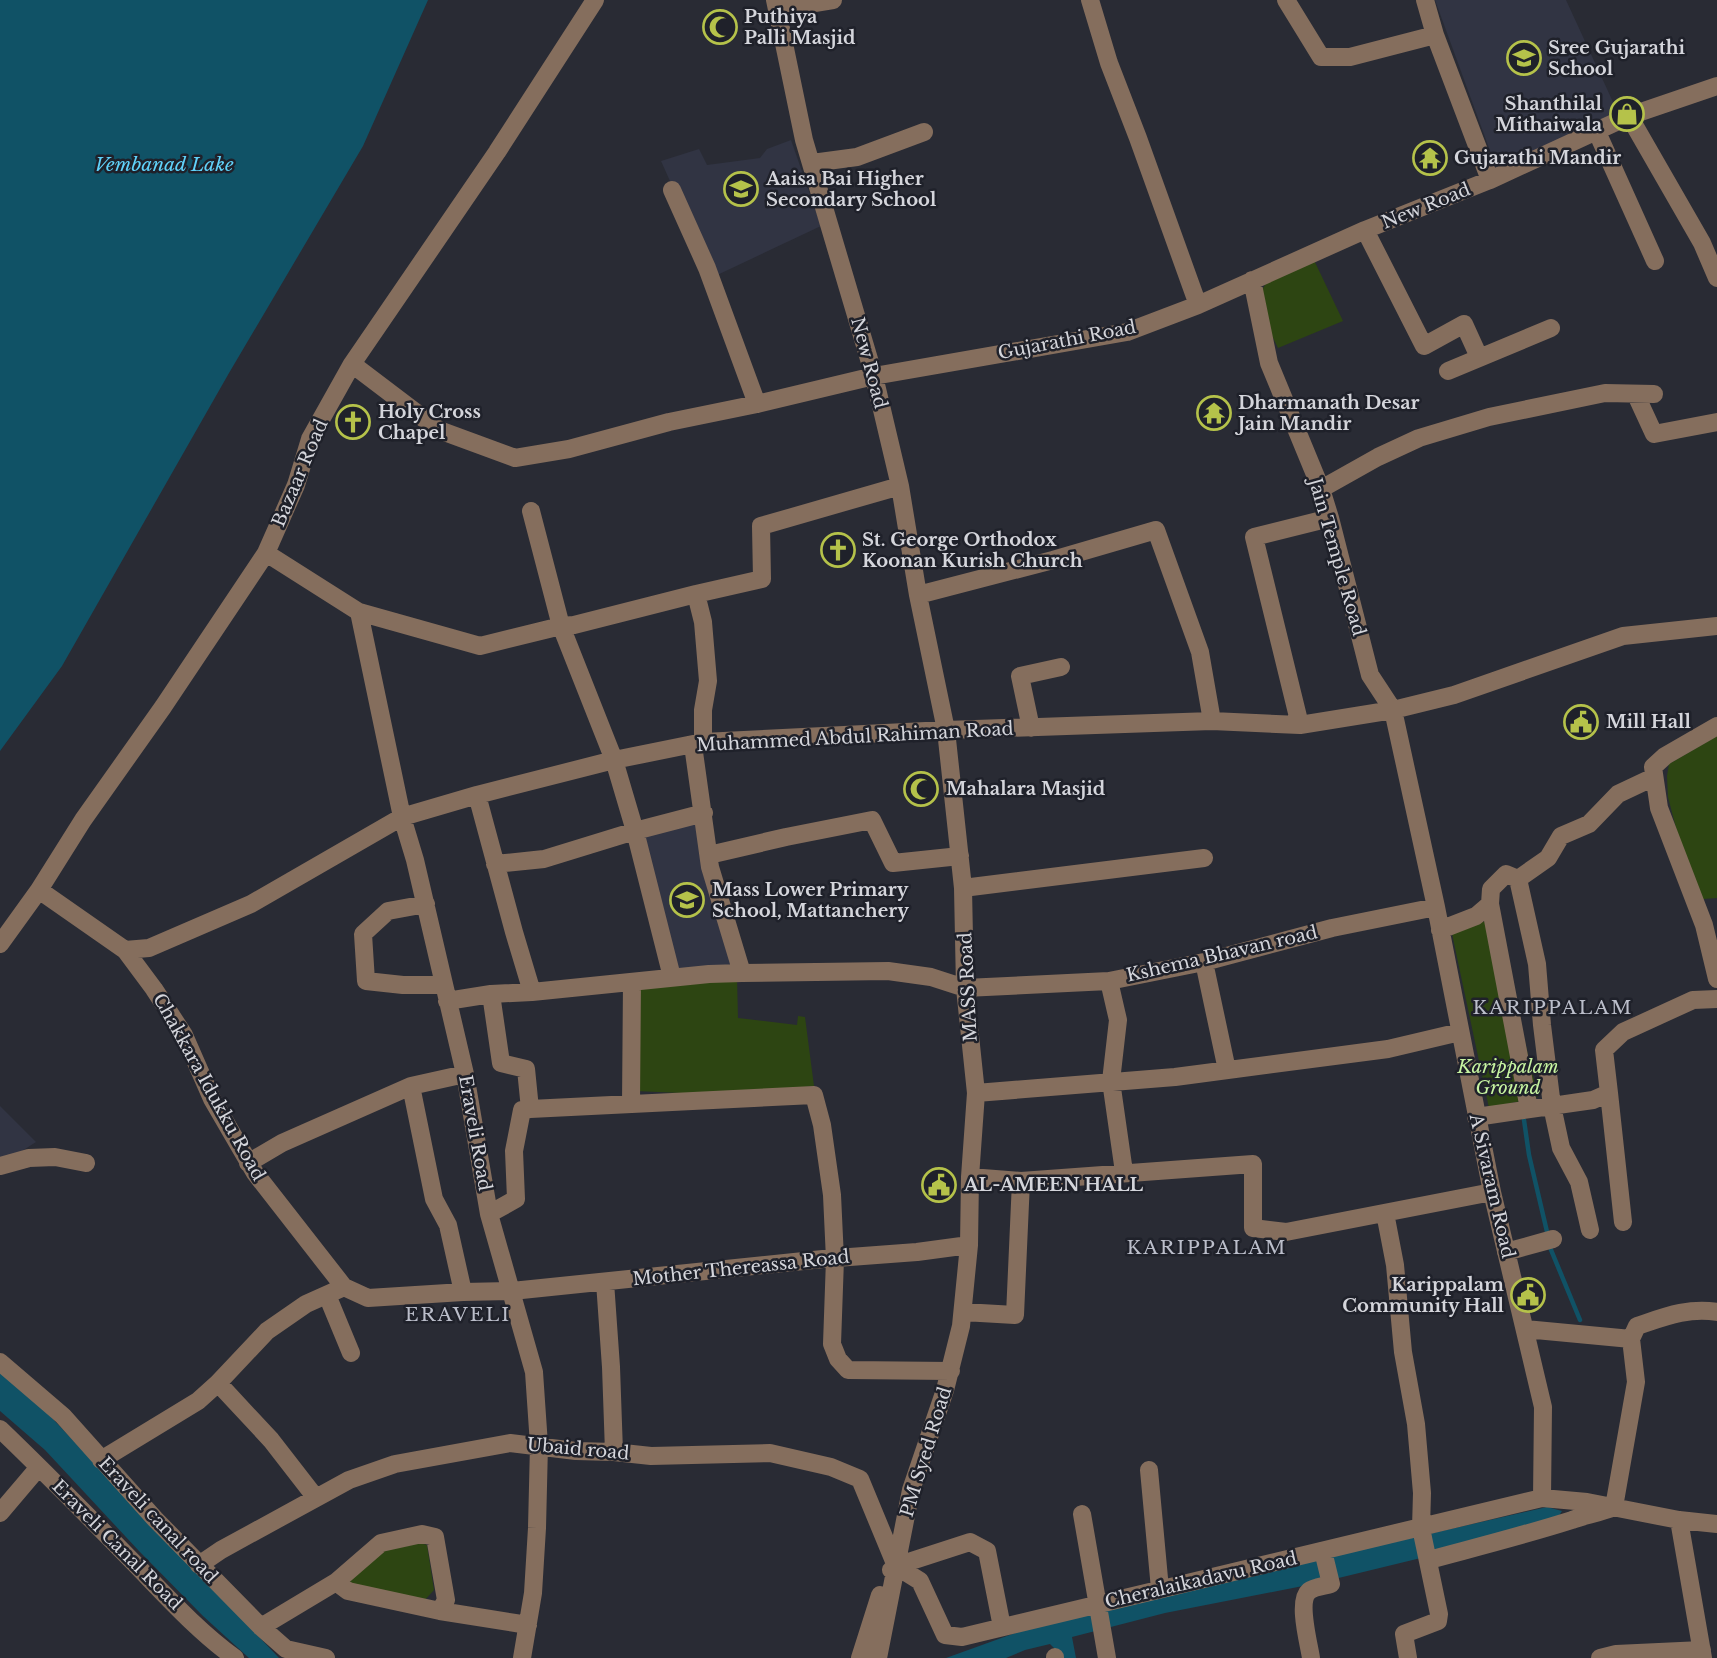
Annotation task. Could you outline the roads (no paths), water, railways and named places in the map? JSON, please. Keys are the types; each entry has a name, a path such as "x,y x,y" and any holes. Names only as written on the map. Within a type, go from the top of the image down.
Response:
{"street":[{"name":"Bazaar Road","path":"0,944 266,553 296,485 310,439 352,364 497,152 595,0"},
{"path":"776,5 833,0"},
{"path":"1090,0 1109,63 1198,305"},
{"path":"1286,0 1321,57 1350,57 1436,35"},
{"path":"1425,0 1490,180"},
{"name":"New Road","path":"776,5 804,140 874,376 900,486 918,595 946,730"},
{"name":"New Road","path":"1252,280 1364,230 1490,180 1629,117 1717,86"},
{"path":"1629,117 1702,243 1717,278"},
{"path":"811,163 857,157 924,132"},
{"path":"1597,132 1655,261"},
{"path":"672,190 707,268 757,404"},
{"path":"1364,230 1424,346 1464,324 1479,357"},
{"name":"Gujarathi Road","path":"352,364 439,430 515,458 569,449 668,422 874,376 1126,331 1198,305 1252,280"},
{"name":"Jain Temple Road","path":"1252,280 1269,363 1321,489 1370,675 1393,710"},
{"path":"1448,371 1551,328"},
{"path":"1321,489 1419,438 1489,417 1605,393 1645,395 1654,434 1717,422"},
{"path":"266,553 359,612 480,646 762,579 761,526 900,486"},
{"path":"531,511 561,626 614,760 672,977"},
{"path":"1300,725 1254,537 1330,518"},
{"path":"918,595 1156,530 1200,652 1212,721"},
{"path":"696,594 704,622 708,681 698,744 710,867 741,973"},
{"name":"Eraveli Road","path":"359,612 402,817 426,904 465,1074 489,1214 534,1372 540,1445 537,1528 533,1593 522,1658"},
{"name":"Muhammed Abdul Rahiman Road","path":"125,950 149,948 251,904 402,817 614,760 698,744 946,730 1212,721 1300,725 1393,710 1454,695 1623,636 1717,626"},
{"path":"1031,727 1020,676 1061,667"},
{"name":"A Sivaram Road","path":"1393,710 1436,908 1492,1192 1543,1407 1542,1498"},
{"path":"1717,726 1664,757 1653,767 1659,808 1704,925 1717,979"},
{"name":"MASS Road","path":"946,730 963,888 965,988 976,1093 970,1177 969,1245"},
{"path":"1517,879 1548,858 1561,836 1589,824 1618,794 1654,777"},
{"path":"477,795 532,992"},
{"path":"495,864 544,859 704,813"},
{"path":"709,855 872,820 893,863 960,856"},
{"path":"963,888 1204,858"},
{"path":"1517,879 1506,874 1491,889 1490,904 1529,1109"},
{"path":"1517,879 1537,964 1552,1106 1561,1148 1579,1182 1590,1230"},
{"path":"39,890 125,950"},
{"path":"426,904 388,911 363,934 366,981 446,993 491,994 741,973 888,971 931,977 965,988"},
{"path":"1440,930 1476,916 1490,904"},
{"name":"Kshema Bhavan road","path":"965,988 1110,981 1204,962 1332,928 1436,908"},
{"name":"Chakkara Idukku Road","path":"125,950 155,989 184,1035 212,1099 248,1163 344,1287"},
{"path":"1204,962 1227,1070"},
{"path":"1110,981 1118,1020 1111,1081 1124,1172"},
{"path":"631,1104 632,982"},
{"path":"491,994 500,1063 526,1069 530,1109"},
{"path":"1623,1222 1604,1050 1623,1032 1693,1000 1717,999"},
{"path":"976,1093 1175,1077 1388,1049 1460,1032"},
{"path":"248,1163 282,1143 411,1086 465,1074"},
{"path":"411,1086 434,1199 448,1226 463,1292"},
{"path":"1476,1117 1593,1100 1609,1093"},
{"path":"489,1214 516,1199 514,1151 522,1111 814,1095 822,1125 832,1195 835,1259 832,1343 838,1359 848,1370 951,1371"},
{"path":"0,1166 29,1158 55,1157 86,1163"},
{"path":"970,1177 1021,1181 1253,1164 1253,1228 1286,1232 1492,1192"},
{"path":"963,1312 1015,1315 1021,1181"},
{"path":"1385,1213 1395,1265 1403,1352 1416,1424 1423,1493 1422,1530 1439,1614 1438,1621 1404,1634 1408,1658"},
{"path":"1506,1252 1548,1240"},
{"name":"Mother Thereassa Road","path":"512,1291 969,1245"},
{"name":"PM Syed Road","path":"878,1658 911,1490 951,1371 963,1312 969,1245"},
{"path":"605,1282 614,1452"},
{"path":"101,1460 198,1401 267,1331 306,1304 344,1287 368,1298 512,1291"},
{"path":"327,1295 351,1353"},
{"path":"1429,1560 1510,1539 1614,1507 1636,1382 1630,1339 1637,1326 1674,1313 1705,1310 1717,1312"},
{"path":"1525,1329 1630,1339"},
{"name":"Eraveli canal road","path":"0,1362 62,1416 199,1565 261,1627 286,1649 327,1658"},
{"path":"218,1383 271,1440 316,1498"},
{"name":"Eraveli Canal Road","path":"0,1429 172,1602 218,1646 235,1658"},
{"name":"Ubaid road","path":"199,1565 221,1550 349,1480 395,1464 510,1443 651,1456 770,1452 831,1467 860,1479 896,1566"},
{"path":"0,1513 39,1466"},
{"path":"1149,1469 1160,1589"},
{"name":"Cheralaikadavu Road","path":"896,1566 920,1581 945,1635 962,1637 1097,1608 1160,1589 1422,1530 1542,1498 1587,1502 1679,1520 1717,1524"},
{"path":"1082,1514 1107,1658"},
{"path":"1600,1658 1616,1654 1702,1654 1679,1520"},
{"path":"261,1627 336,1582 381,1543 422,1534 435,1537 446,1600 440,1611"},
{"path":"860,1658 888,1572 896,1566 970,1542 987,1552 1002,1627"},
{"path":"1311,1658 1304,1603 1310,1590 1331,1584 1323,1551"},
{"path":"336,1582 348,1591 440,1611 528,1625"}],"water":[{"name":"Vembanad Lake","path":"0,0 428,0 363,146 229,373 62,666 0,751"},
{"path":"0,1363 279,1658 249,1658 139,1551 45,1450 0,1411"},
{"path":"1547,1507 1562,1511 1555,1522 1499,1539 1318,1583 1165,1613 1072,1637 1076,1658 1057,1658 1056,1650 1050,1644 1006,1658 946,1658 1026,1629"}],"waterway":[{"path":"1524,1120 1529,1155 1548,1236"},
{"path":"1549,1245 1580,1320"}],"place":[{"name":"Puthiya Palli Masjid","path":"720,27"},
{"name":"Sree Gujarathi School","path":"1524,58"},
{"name":"Shanthilal Mithaiwala","path":"1627,114"},
{"name":"Gujarathi Mandir","path":"1430,158"},
{"name":"Aaisa Bai Higher Secondary School","path":"741,189"},
{"name":"Dharmanath Desar Jain Mandir","path":"1214,413"},
{"name":"Holy Cross Chapel","path":"353,422"},
{"name":"St. George Orthodox Koonan Kurish Church","path":"838,550"},
{"name":"Mill Hall","path":"1581,722"},
{"name":"Mahalara Masjid","path":"921,789"},
{"name":"Mass Lower Primary School, Mattanchery","path":"687,900"},
{"name":"AL-AMEEN HALL","path":"939,1185"},
{"name":"Karippalam Community Hall","path":"1528,1295"}],"district":[{"name":"KARIPPALAM","path":"1553,1007"},
{"name":"KARIPPALAM","path":"1207,1247"},
{"name":"ERAVELI","path":"458,1314"}],"park label":[{"name":"Karippalam Ground","path":"1508,1077"}]}
